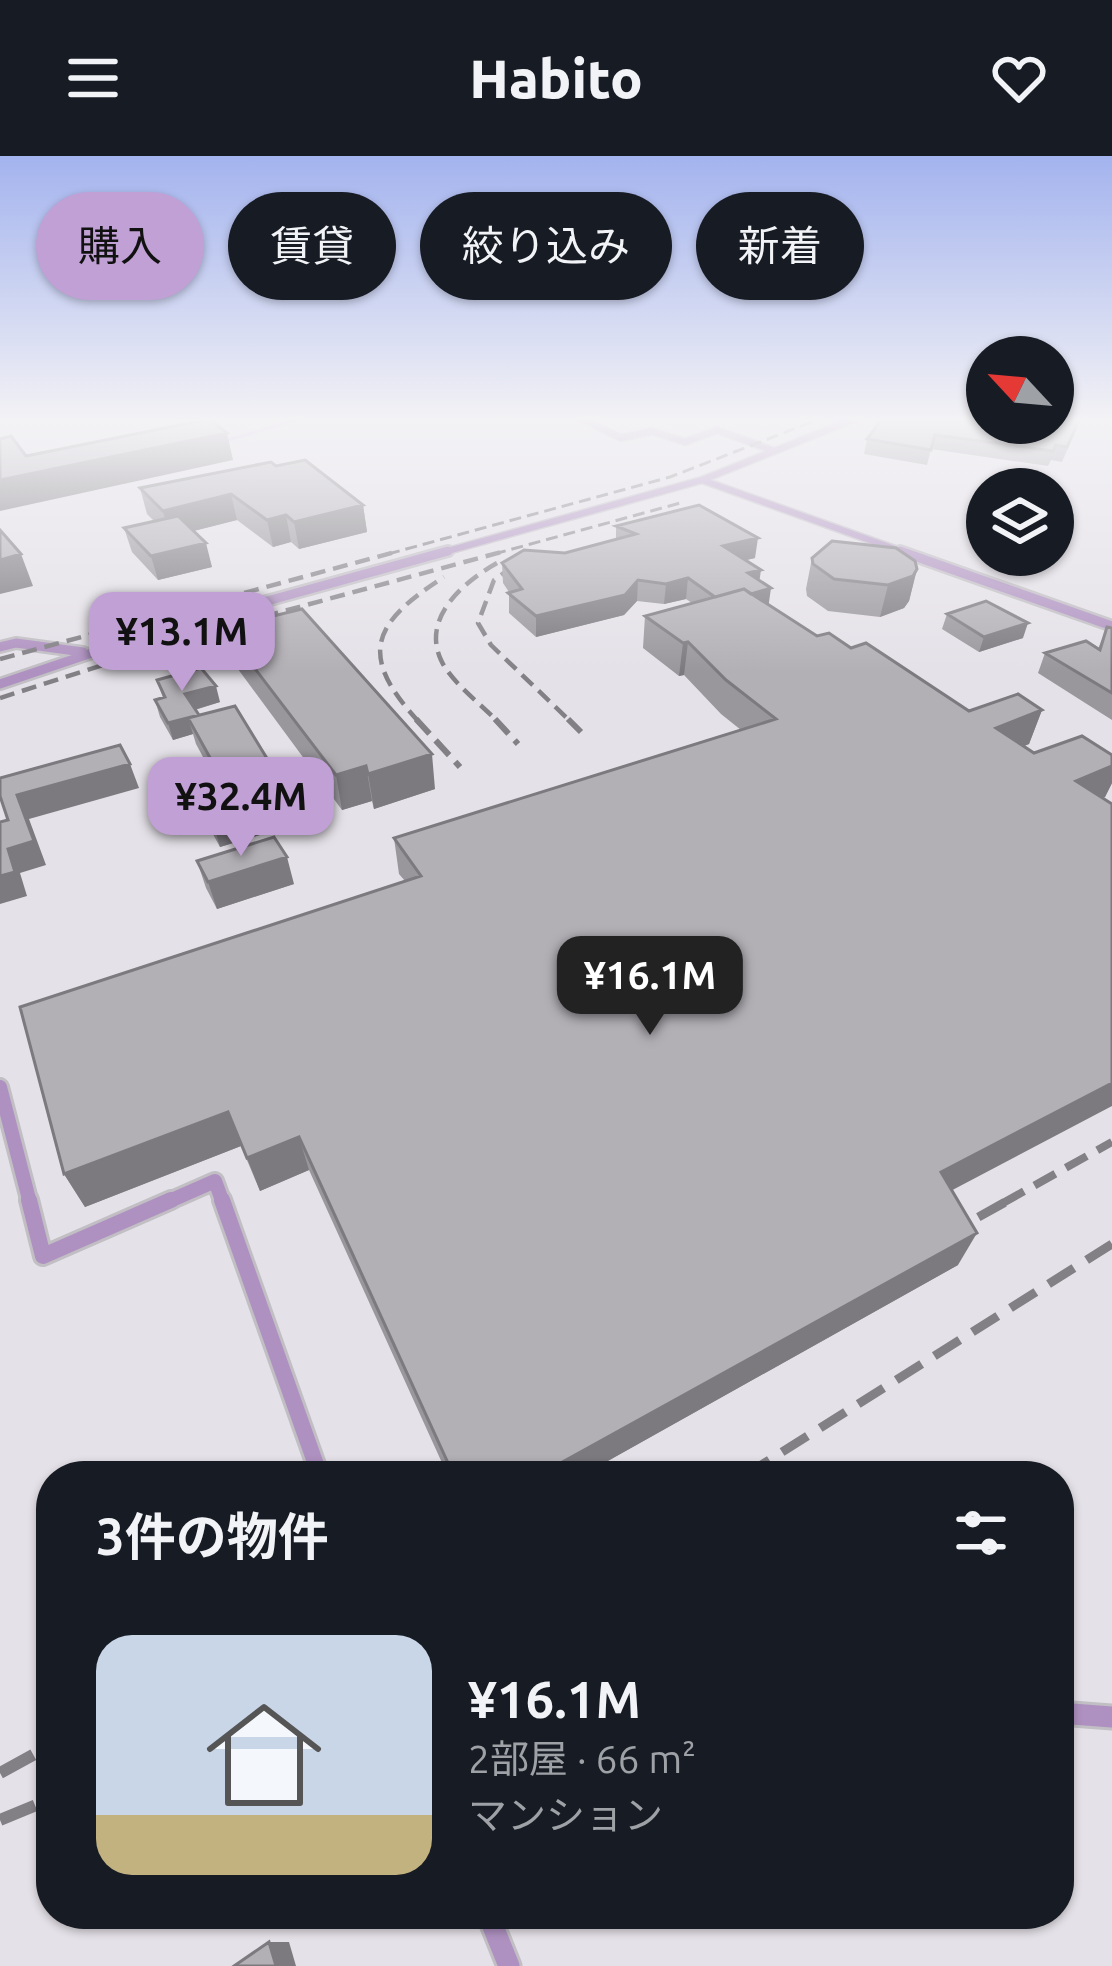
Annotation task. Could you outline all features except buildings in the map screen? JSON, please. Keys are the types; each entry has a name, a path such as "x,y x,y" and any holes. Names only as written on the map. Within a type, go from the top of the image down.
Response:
{"lane":[{"path":"0,684 88,653 622,502"},
{"path":"763,502 1112,626"},
{"path":"0,647 16,643 88,653"},
{"path":"0,1087 43,1256 215,1180 315,1461"},
{"path":"1074,1714 1112,1717"},
{"path":"494,1929 508,1966"}],"railway":[{"path":"398,551 577,502"},
{"path":"500,552 682,502"},
{"path":"0,659 398,551"},
{"path":"388,554 398,551"},
{"path":"500,552 505,551"},
{"path":"0,698 203,633 500,552"},
{"path":"494,554 500,552"},
{"path":"532,553 494,580 478,623 491,645 571,722"},
{"path":"495,719 452,676 436,644 441,615 449,602 497,563"},
{"path":"419,722 387,678 381,642 401,610 444,577"},
{"path":"416,719 460,767"},
{"path":"495,719 498,722"},
{"path":"495,719 518,744"},
{"path":"568,719 571,722"},
{"path":"571,722 581,732"},
{"path":"1003,1203 1112,1142"},
{"path":"939,1239 1009,1200"},
{"path":"768,1461 1112,1244"},
{"path":"0,1773 36,1753"},
{"path":"0,1820 36,1805"}]}
